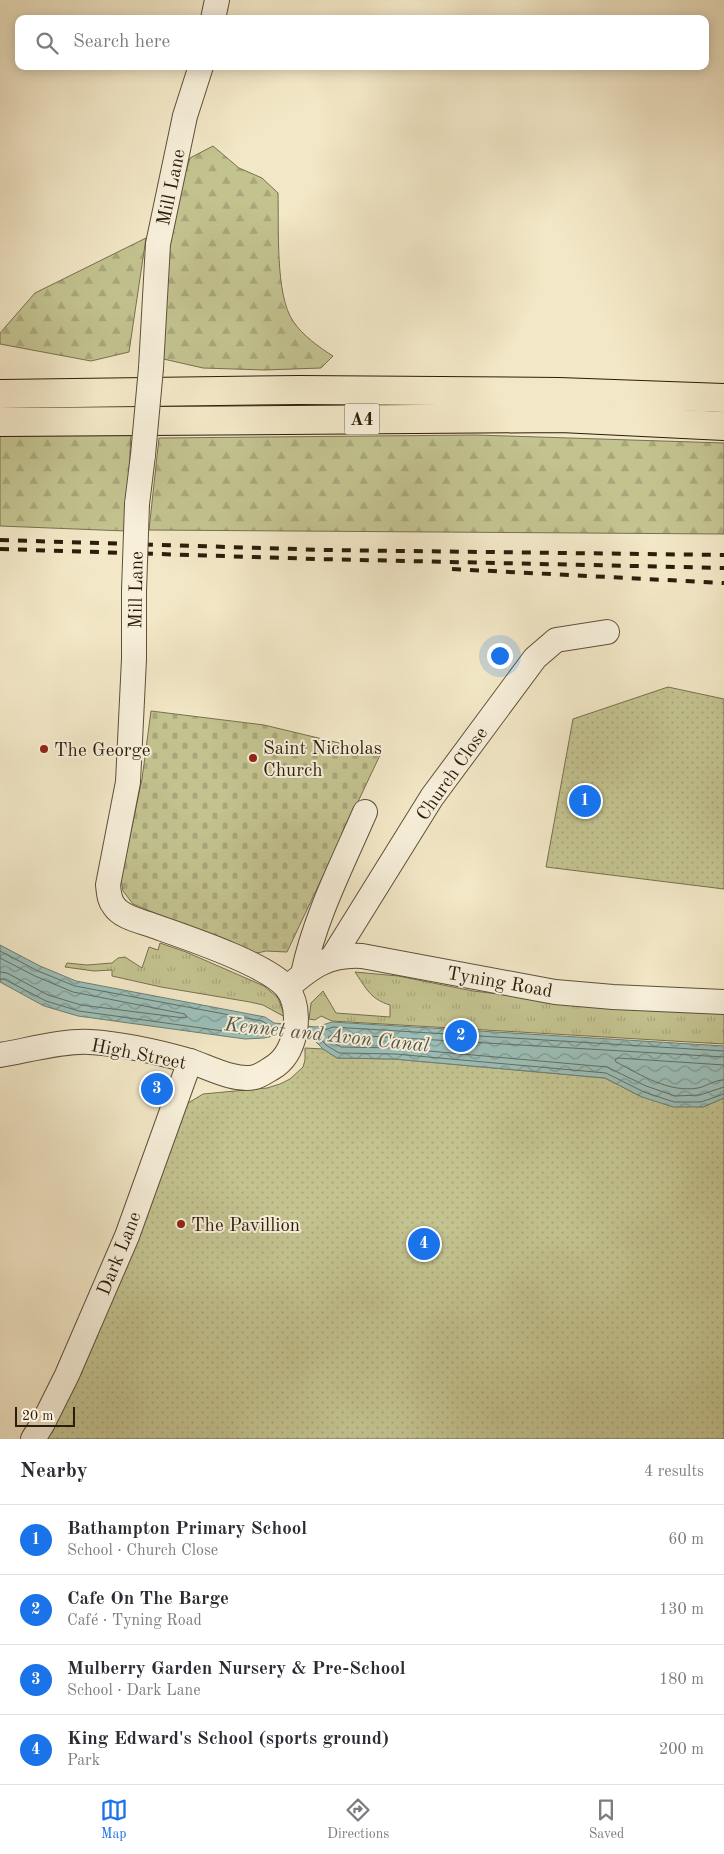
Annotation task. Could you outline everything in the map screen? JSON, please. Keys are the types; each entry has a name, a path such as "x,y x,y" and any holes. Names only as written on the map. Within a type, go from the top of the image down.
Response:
{"highway":[{"name":"A4","path":"0,394 308,390 559,392 724,398"},
{"name":"A4","path":"0,422 561,418 724,426"}],"street":[{"path":"214,15 217,0"},
{"name":"Mill Lane","path":"201,70 185,116 158,244 151,368 137,504 134,659 128,782 108,885 109,899 114,908 125,915 190,939 258,968 294,989"},
{"name":"Church Close","path":"332,958 432,797 535,658 556,640 606,632"},
{"path":"294,989 323,908 365,812"},
{"name":"Tyning Road","path":"294,989 332,958 346,955 362,956 555,992 613,997 724,1002"},
{"name":"High Street","path":"0,1056 87,1042 115,1044 190,1062 230,1076 255,1077 274,1067 289,1052 293,1042 296,1014 294,989"},
{"name":"Dark Lane","path":"33,1439 43,1423 66,1375 127,1236 190,1062"}],"green space":[{"path":"213,146 239,168 262,178 278,193 279,260 283,295 293,321 301,331 333,356 321,368 265,370 203,368 159,358 165,239 190,158"},
{"path":"146,238 129,352 91,361 0,344 0,333 35,293"},
{"path":"131,433 126,531 0,526 0,434"},
{"path":"476,435 724,443 724,534 149,530 159,438"},
{"path":"668,687 724,699 724,889 546,867 573,719"},
{"path":"151,711 264,725 381,753 287,952 266,951 253,954 133,904 123,891 121,879 142,779"},
{"path":"160,943 186,952 264,986 278,998 285,1017 263,1005 161,987 112,976 112,970 94,971 65,967 67,963 87,965 112,963 118,958 125,957 142,968 149,947 158,950"},
{"path":"355,972 398,976 473,991 606,1007 724,1009 724,1044 332,1021 321,1016 315,1020 309,1019 311,1003 323,991 336,1013 390,1017 390,1005 383,1003 373,996"},
{"path":"305,1048 323,1049 337,1058 394,1059 605,1078 642,1097 703,1107 724,1098 724,1439 42,1439 175,1111 203,1094 267,1088 280,1084 290,1079 303,1067"}],"water":[{"name":"Kennet and Avon Canal","path":"0,945 40,966 76,981 265,1017 274,1023 316,1027 332,1022 724,1046 724,1098 703,1107 673,1107 642,1097 605,1078 394,1059 337,1058 323,1049 312,1038 278,1035 245,1039 78,1016 44,1006 0,982"}],"railway":[{"path":"0,540 326,550 724,555"},
{"path":"0,549 317,559 724,568"},
{"path":"452,569 724,583"}],"place":[{"name":"The George","path":"44,749"},
{"name":"Saint Nicholas Church","path":"253,758"},
{"name":"Bathampton Primary School","path":"585,801"},
{"name":"Cafe On The Barge","path":"461,1036"},
{"name":"Mulberry Garden Nursery & Pre-School","path":"157,1089"},
{"name":"The Pavillion","path":"181,1224"},
{"name":"King Edward's School (sports ground)","path":"424,1244"}]}
